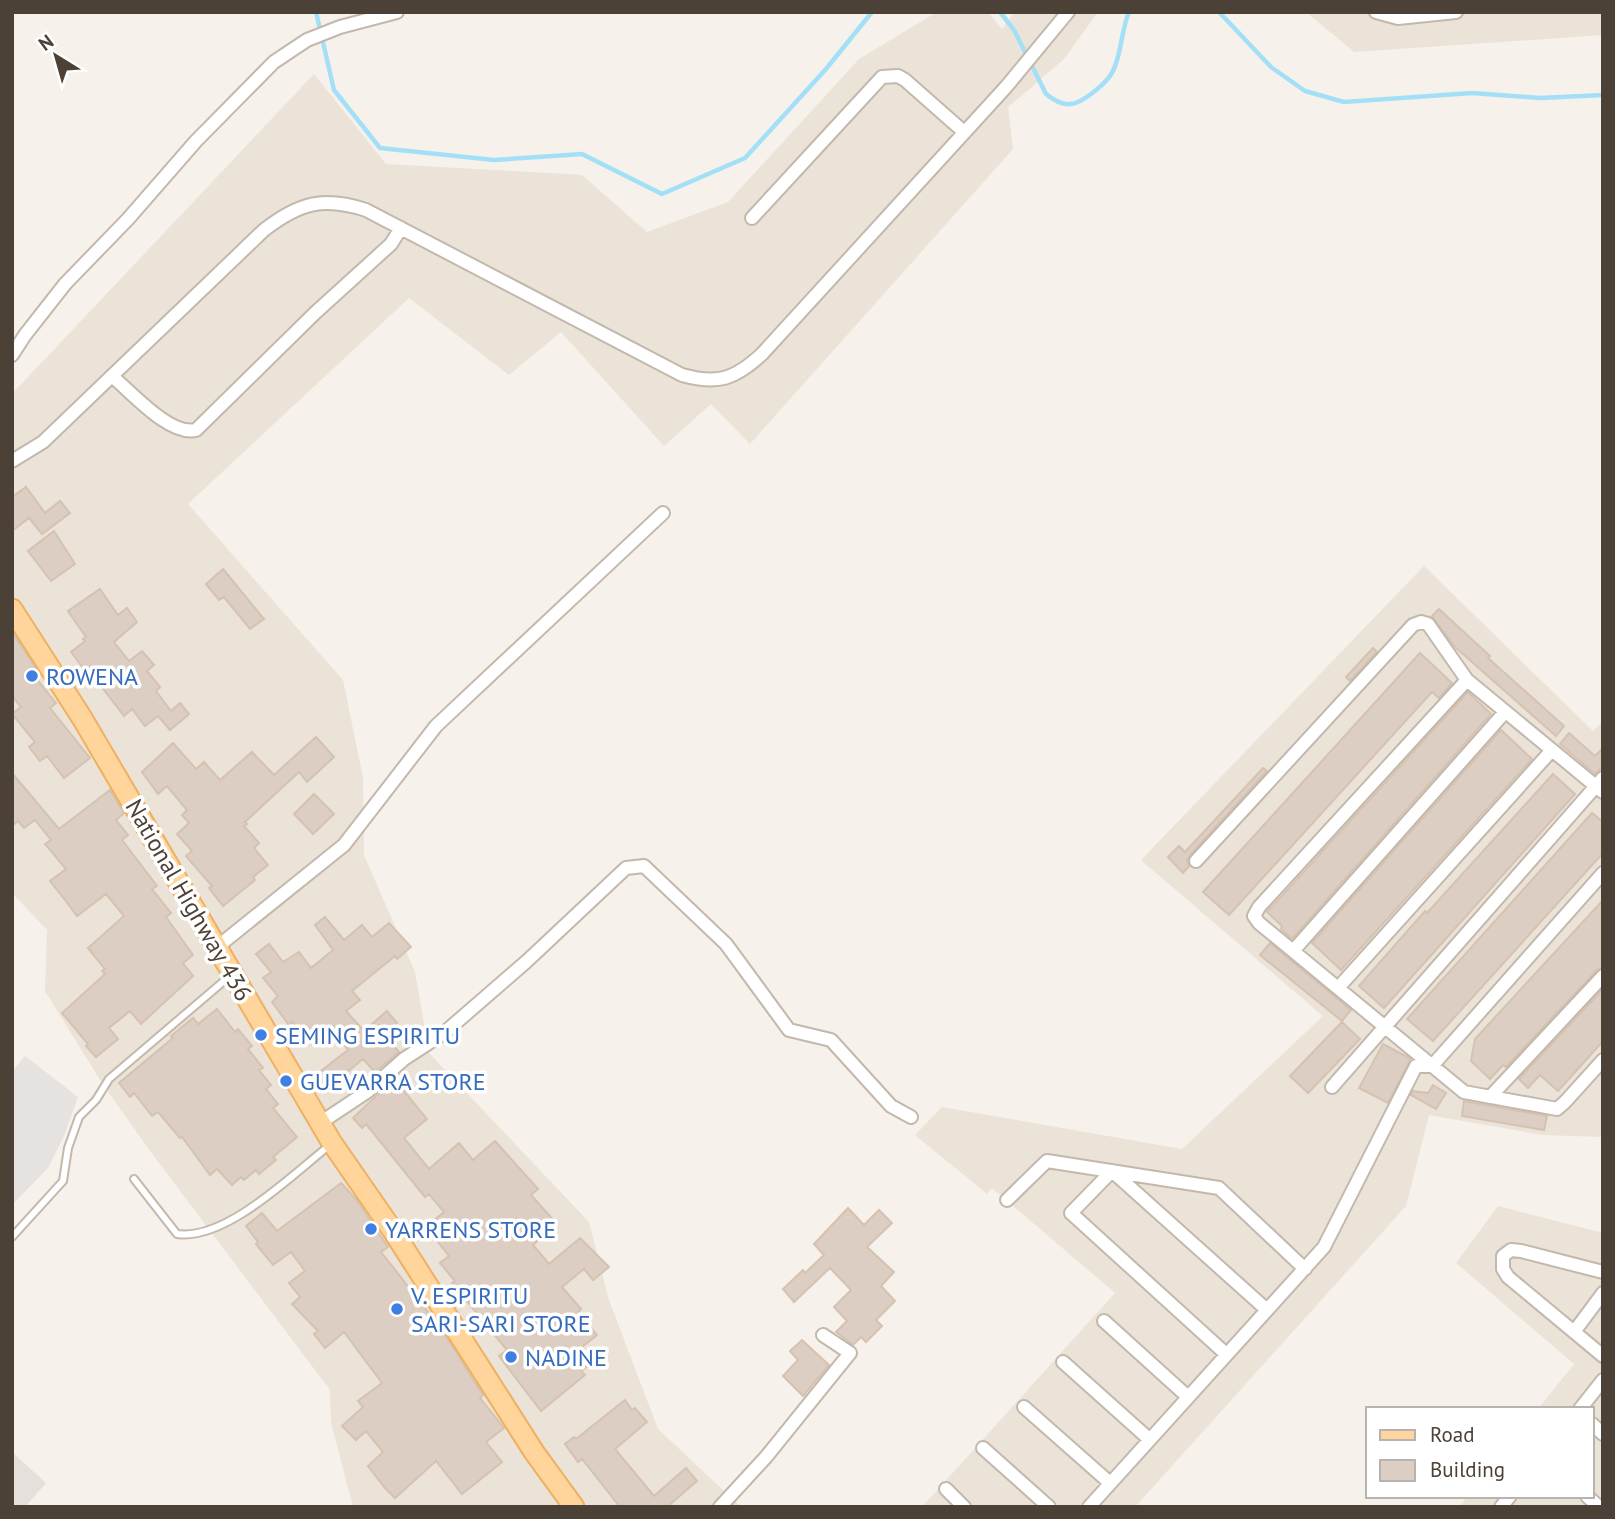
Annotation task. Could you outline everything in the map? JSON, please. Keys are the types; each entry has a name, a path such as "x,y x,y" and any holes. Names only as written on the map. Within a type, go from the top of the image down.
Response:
{"main road":[{"name":"National Highway 436","path":"12,609 82,718 332,1143 393,1231 534,1452 574,1507"}],"street":[{"path":"12,355 65,284 128,219 196,141 274,62 307,40 340,27 397,12"},
{"path":"12,461 43,442 249,243 296,208 320,202 352,205 366,210 682,375 703,381 728,378 746,369 762,354 1006,87 1068,12"},
{"path":"1376,12 1398,18 1456,12"},
{"path":"752,218 882,77 898,76 905,80 964,132"},
{"path":"113,377 167,424 181,431 196,430 391,244 401,228"},
{"path":"216,948 344,845 436,726 663,513"},
{"path":"1196,861 1413,625 1421,622 1428,624 1467,680 1552,750 1600,785 1332,1087"},
{"path":"1467,680 1259,907 1254,916 1259,923 1464,1092 1557,1109 1603,1060"},
{"path":"1293,951 1505,712"},
{"path":"1338,988 1552,750"},
{"path":"320,1123 368,1091 404,1059 444,1033 527,961 626,868 644,866 726,944 789,1030 831,1040 891,1106 911,1118"},
{"path":"1089,1507 1324,1247 1416,1066 1432,1066 1603,873"},
{"path":"1490,1097 1603,976"},
{"path":"1007,1200 1046,1161 1219,1188 1305,1269"},
{"path":"1112,1171 1267,1310"},
{"path":"1112,1171 1071,1213 1226,1354"},
{"path":"1603,1272 1521,1251 1511,1250 1503,1256 1503,1269 1508,1277 1603,1356"},
{"path":"1574,1332 1603,1293"},
{"path":"1104,1321 1188,1397"},
{"path":"720,1507 766,1457 850,1353 823,1335"},
{"path":"1063,1363 1150,1439"},
{"path":"1582,1407 1603,1380"},
{"path":"1024,1407 1110,1483"},
{"path":"983,1448 1049,1507"},
{"path":"946,1489 964,1507"}],"lane":[{"path":"12,1237 63,1181 68,1149 79,1116 96,1100 109,1079 232,974"},
{"path":"134,1179 177,1234 191,1236 236,1219 332,1143"}],"shaded area":[{"path":"937,12 988,12 1002,29 1015,12 1098,12 1064,59 1008,107 1013,149 750,444 711,404 664,446 561,332 509,375 409,298 188,504 343,680 363,778 364,855 415,972 429,1053 589,1222 609,1300 658,1429 741,1507 353,1507 331,1422 330,1390 102,1083 45,991 47,930 12,893 12,394 314,74 386,164 582,175 647,232 728,202 859,59"},
{"path":"1306,12 1603,12 1603,35 1354,52"},
{"path":"1424,566 1593,731 1603,721 1603,1137 1543,1135 1429,1115 1406,1206 1135,1507 922,1507 1115,1293 992,1188 987,1194 915,1135 942,1107 1182,1149 1323,1016 1141,860"},
{"path":"25,1056 78,1097 64,1136 48,1168 12,1205 12,1072"},
{"path":"1498,1206 1603,1233 1603,1507 1459,1507 1466,1498 1594,1498 1594,1407 1540,1407 1574,1364 1456,1263"},
{"path":"12,1452 46,1483 25,1507 12,1507"}],"building":[{"path":"26,487 45,513 60,501 70,513 42,534 29,518 12,531 12,497"},
{"path":"54,531 75,564 51,581 28,551"},
{"path":"223,569 264,619 250,629 224,597 219,600 206,584"},
{"path":"100,589 118,615 127,608 137,622 114,642 129,661 142,651 154,665 147,671 160,687 156,691 171,711 180,703 189,714 170,730 158,716 145,726 132,709 124,716 87,668 84,669 71,652 85,641 83,639 86,637 68,611"},
{"path":"1439,609 1490,656 1488,658 1564,726 1556,736 1455,647 1432,616"},
{"path":"12,632 36,668 31,672 56,703 50,708 90,758 64,778 47,756 40,761 29,747 35,742 12,714 21,707 12,696"},
{"path":"1373,648 1377,652 1350,681 1346,677"},
{"path":"1420,653 1452,683 1439,698 1432,692 1229,915 1203,892"},
{"path":"1468,692 1491,714 1292,939 1267,912"},
{"path":"1501,730 1532,759 1341,970 1312,943"},
{"path":"1569,733 1595,756 1603,748 1603,766 1595,774 1560,744"},
{"path":"316,737 334,757 307,782 299,772 245,822 247,824 244,826 259,843 254,848 268,865 253,877 255,880 223,906 209,888 212,886 186,856 192,851 177,834 189,823 182,815 187,810 167,786 158,794 142,772 173,743 196,769 204,762 220,780 252,752 274,775"},
{"path":"1263,768 1267,771 1190,855 1187,860 1189,866 1183,873 1168,857 1179,846 1185,852"},
{"path":"12,773 59,829 110,790 124,813 116,820 128,835 122,840 157,886 152,889 171,913 166,917 193,955 183,963 193,976 141,1024 130,1011 109,1028 118,1039 96,1057 62,1013 105,974 102,971 105,969 88,948 124,916 106,894 77,916 50,881 66,869 45,844 51,840 35,820 24,828 18,821 12,826"},
{"path":"1553,774 1575,794 1384,1008 1359,986"},
{"path":"314,794 334,814 313,834 294,814"},
{"path":"1592,813 1603,822 1603,853 1433,1041 1407,1019"},
{"path":"1603,900 1603,967 1597,970 1506,1067 1503,1065 1490,1079 1471,1061 1475,1039"},
{"path":"325,917 344,940 362,925 372,937 389,923 411,947 397,959 395,956 352,991 360,1000 346,1011 364,1031 387,1011 397,1023 384,1035 399,1052 375,1072 363,1059 335,1082 333,1080 325,1085 317,1074 348,1050 330,1028 312,1043 292,1022 289,1025 272,1002 278,996 263,978 271,972 256,954 269,944 283,962 299,952 311,968 333,950 315,925"},
{"path":"1270,943 1351,1010 1342,1021 1260,955"},
{"path":"1603,989 1603,1041 1558,1091 1540,1075 1528,1088 1519,1079"},
{"path":"217,1009 235,1032 238,1029 252,1046 248,1049 263,1068 259,1070 271,1085 266,1089 278,1104 273,1108 297,1137 273,1157 276,1160 259,1174 256,1170 244,1180 241,1177 232,1185 217,1169 210,1175 182,1137 180,1138 158,1112 152,1116 134,1093 130,1097 119,1083 193,1018 198,1024"},
{"path":"1342,1022 1360,1039 1308,1093 1290,1076"},
{"path":"1383,1044 1411,1059 1388,1103 1359,1088"},
{"path":"394,1079 427,1119 404,1138 429,1169 459,1143 473,1160 495,1141 538,1189 531,1195 557,1224 533,1245 549,1264 580,1238 609,1267 593,1280 584,1269 562,1287 581,1309 578,1312 597,1335 582,1347 594,1362 581,1371 585,1375 541,1411 499,1356 507,1350 452,1283 455,1281 440,1263 449,1256 426,1227 444,1212 429,1194 425,1197 366,1124 362,1128 353,1118"},
{"path":"1433,1085 1446,1093 1436,1109 1411,1095 1413,1091 1428,1093"},
{"path":"1464,1101 1547,1116 1544,1130 1462,1116"},
{"path":"341,1183 356,1199 388,1247 381,1252 440,1327 483,1395 480,1398 504,1428 486,1442 502,1462 462,1494 436,1461 395,1498 385,1488 368,1466 383,1452 366,1431 356,1440 342,1426 363,1407 358,1401 382,1383 344,1332 325,1348 314,1334 318,1331 292,1304 300,1297 289,1283 305,1271 291,1252 273,1265 246,1226 262,1213 277,1231"},
{"path":"848,1208 864,1225 879,1210 892,1223 867,1247 894,1272 881,1286 895,1301 876,1320 882,1326 866,1342 861,1337 853,1345 836,1332 847,1321 834,1307 851,1290 830,1268 794,1302 783,1289 824,1255 814,1244"},
{"path":"802,1340 829,1365 803,1396 783,1376 798,1360 790,1351"},
{"path":"625,1400 632,1410 635,1408 647,1422 615,1449 654,1496 686,1468 697,1481 667,1507 620,1507 582,1459 578,1462 565,1444 574,1437 576,1439"}],"waterway":[{"path":"316,12 334,90 380,148 494,160 582,154 662,194 745,158 826,69 872,12"},
{"path":"1000,12 1014,30 1046,94 1068,104 1088,96 1110,76 1129,12"},
{"path":"1219,12 1271,67 1305,91 1344,102 1472,93 1540,98 1603,95"}],"place":[{"name":"ROWENA","path":"32,676"},
{"name":"SEMING ESPIRITU","path":"261,1035"},
{"name":"GUEVARRA STORE","path":"286,1081"},
{"name":"YARRENS STORE","path":"371,1229"},
{"name":"V. ESPIRITU SARI-SARI STORE","path":"397,1309"},
{"name":"NADINE","path":"511,1357"}]}
